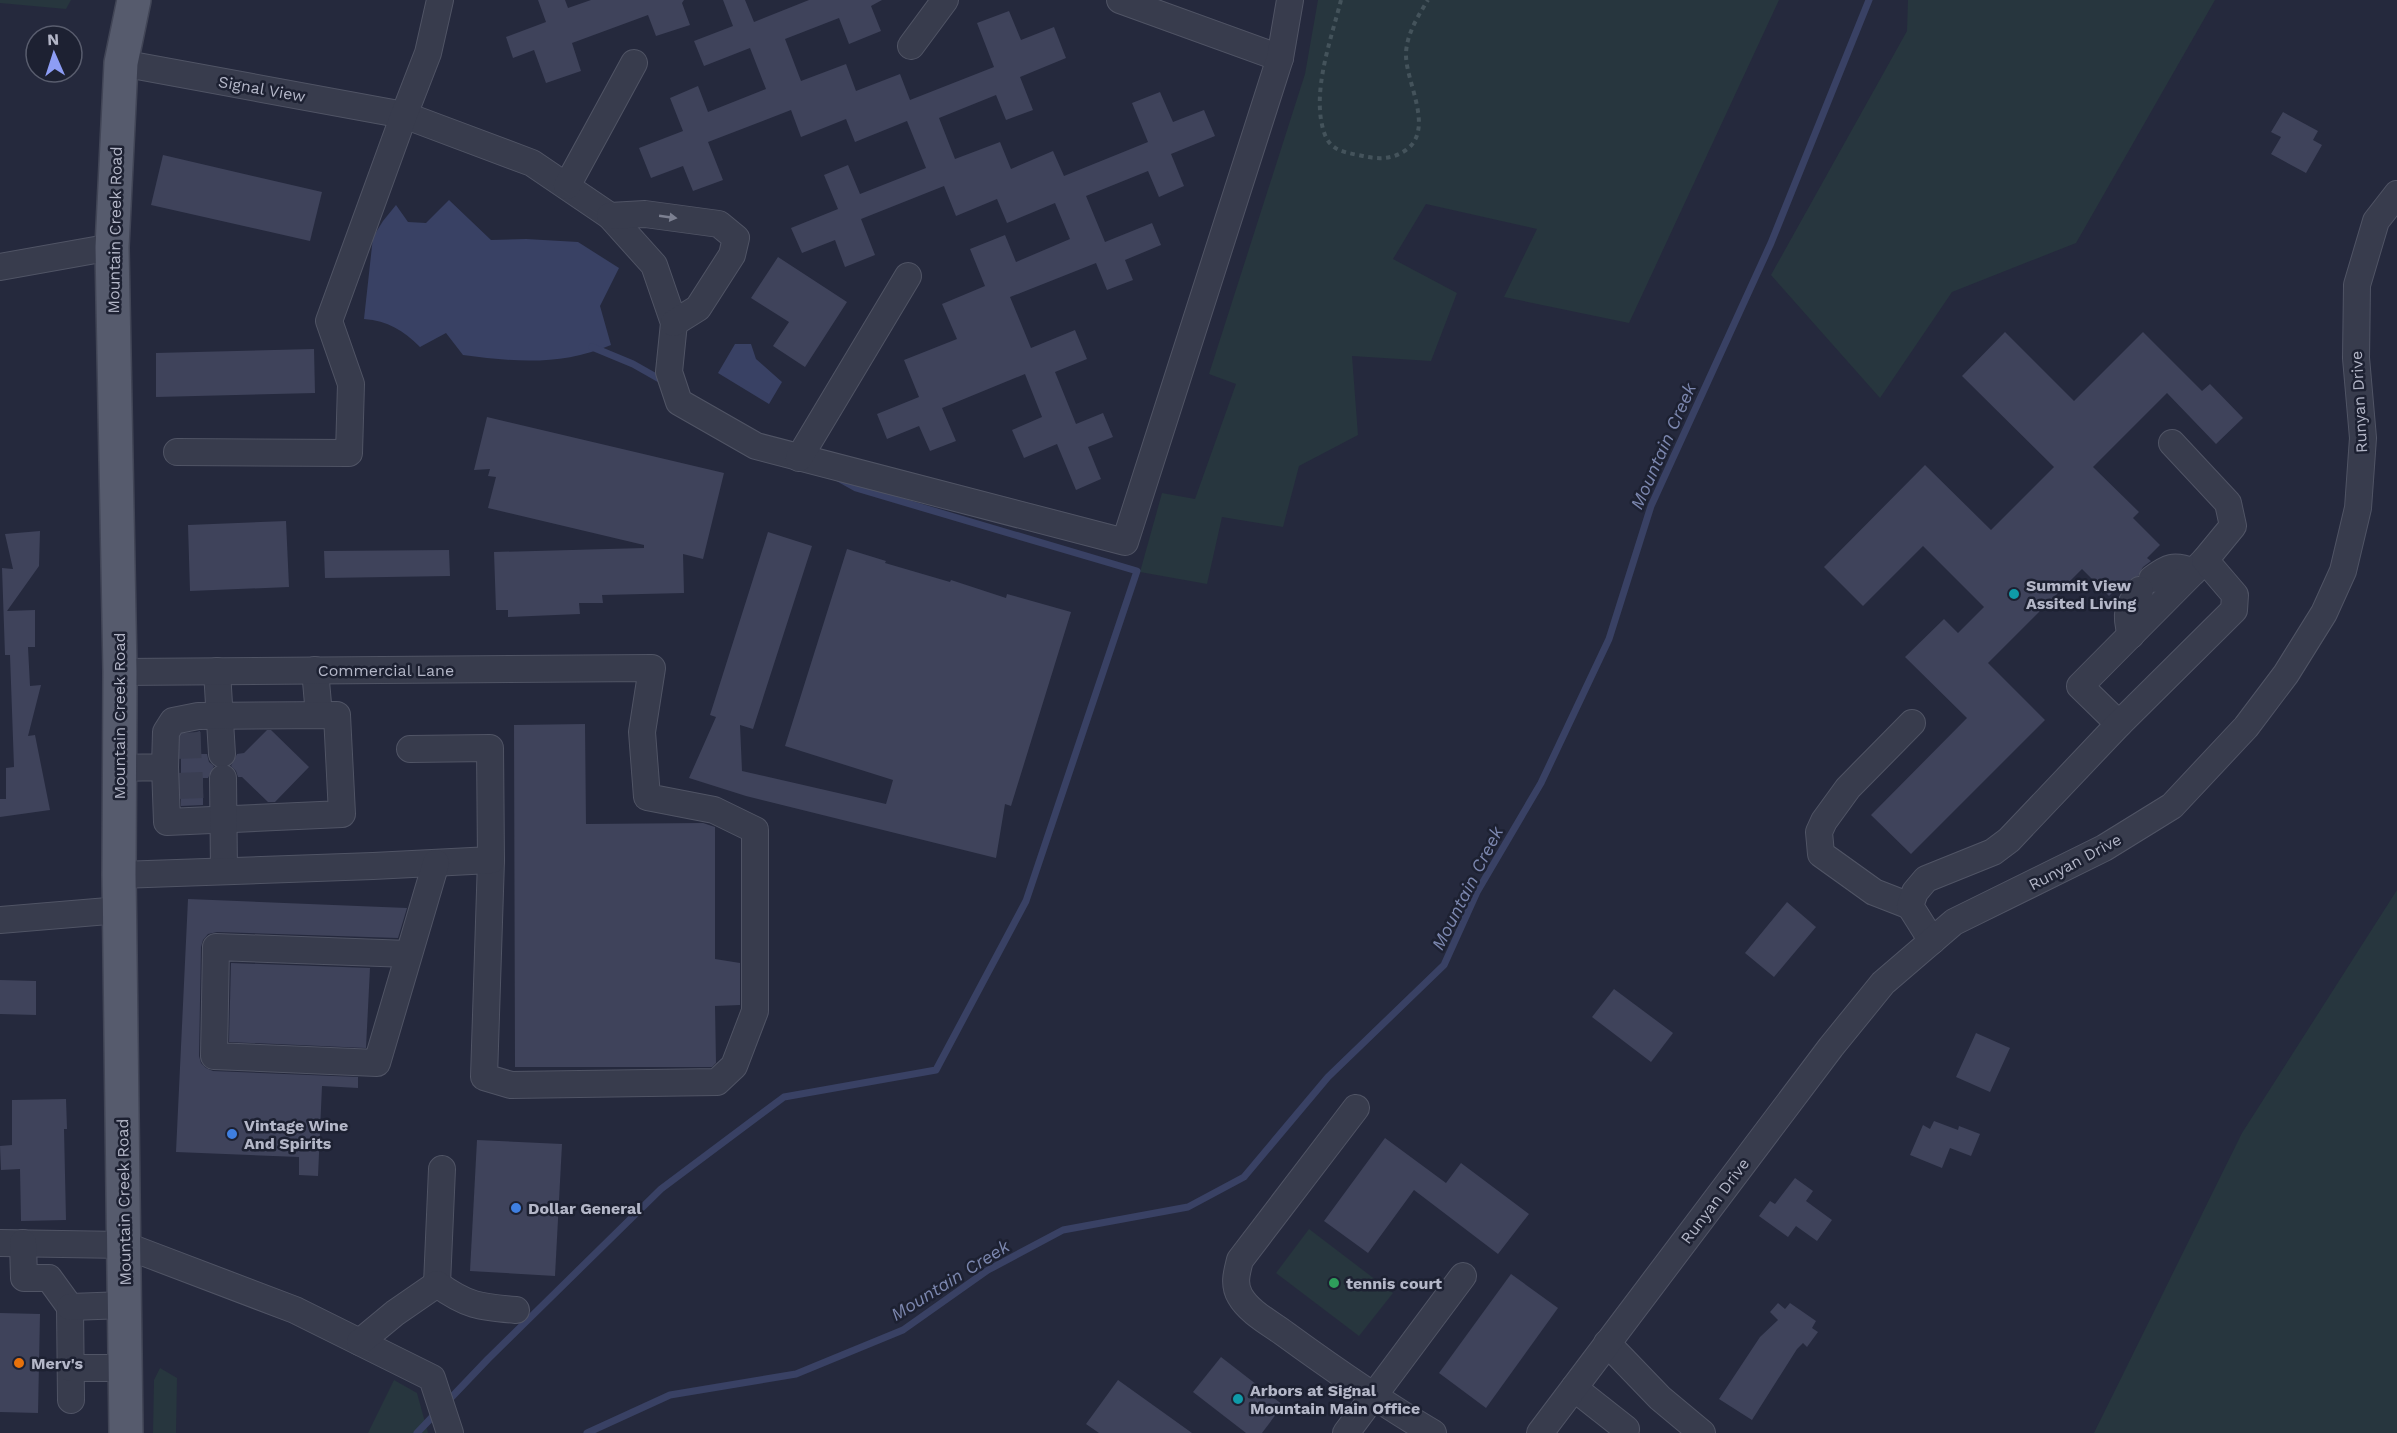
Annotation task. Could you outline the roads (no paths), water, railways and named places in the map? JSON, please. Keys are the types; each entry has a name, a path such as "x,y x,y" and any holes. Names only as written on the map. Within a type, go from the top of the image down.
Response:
{"main road":[{"name":"Mountain Creek Road","path":"126,1433 119,875 120,672 112,247 121,63 134,0"}],"street":[{"path":"177,452 349,453 351,384 329,321 428,53 440,0"},
{"path":"911,46 945,0"},
{"path":"1120,0 1280,58"},
{"path":"610,216 645,214 719,224 736,238 732,255 698,308 674,323 669,372 679,402 756,446 1125,542 1280,58 1290,0"},
{"name":"Signal View","path":"121,63 404,115 532,163 610,216 654,265 674,323"},
{"path":"567,186 634,63"},
{"name":"Runyan Drive","path":"1540,1433 1883,983 1954,922 2104,848 2172,806 2246,727 2286,674 2324,613 2343,571 2358,508 2363,438 2356,358 2357,285 2376,221 2397,194"},
{"path":"0,267 112,247"},
{"path":"799,458 908,276"},
{"path":"2119,724 2080,686 2199,566 2233,526 2228,503 2172,443"},
{"path":"1910,906 1915,892 1926,879 1993,852 2009,840 2119,724 2234,610 2235,595 2199,566 2168,568 2146,585 2128,609 2126,620 2131,635"},
{"name":"Commercial Lane","path":"120,672 652,668 642,732 647,797 714,810 755,830 754,1011 734,1066 717,1082 511,1085 484,1077 491,860"},
{"path":"315,670 319,715"},
{"path":"217,671 220,716 195,765 167,822 224,819 342,814 338,715 220,716 198,716 173,720 166,732 195,765 224,819 224,870"},
{"path":"1912,723 1848,788 1818,831 1821,854 1874,892 1910,906 1932,941"},
{"path":"119,875 491,860 490,748 410,749"},
{"path":"120,768 195,765"},
{"path":"409,954 216,947 214,1056 377,1064 436,863"},
{"path":"0,920 120,910"},
{"path":"1356,1108 1240,1260 1235,1279 1239,1295 1249,1308 1372,1396 1433,1433"},
{"path":"437,1284 442,1169"},
{"path":"70,1400 70,1307 49,1278 24,1278 12,1243 124,1245 295,1310 432,1378 450,1433"},
{"path":"1346,1433 1463,1276"},
{"path":"360,1342 395,1313 437,1284"},
{"path":"437,1284 456,1298 475,1306 516,1310"},
{"path":"70,1307 125,1305"},
{"path":"1607,1343 1660,1398 1702,1433"},
{"path":"71,1368 126,1368"},
{"path":"1574,1388 1626,1429"}],"water":[{"path":"449,200 491,240 526,239 578,242 619,268 600,306 611,345 592,352 556,359 519,360 463,355 446,333 420,347 395,327 364,319 373,237 383,221 396,205 408,222 426,223"},
{"path":"735,344 751,344 756,359 782,382 769,404 718,373"}],"waterway":[{"name":"Mountain Creek","path":"587,1433 670,1395 796,1374 903,1330 988,1270 1063,1230 1188,1207 1244,1177 1328,1077 1444,965 1477,892 1541,783 1609,639 1651,506 1771,243 1869,0"},
{"path":"592,347 633,364 663,381"},
{"path":"446,1403 661,1189 784,1097 936,1070 1026,901 1137,571 856,488 838,478"},
{"path":"417,1433 436,1413"}],"tunnel":[{"path":"176,746 201,745"},
{"path":"177,786 203,785"}],"place":[{"name":"Summit View Assited Living","path":"2014,594"},
{"name":"Vintage Wine And Spirits","path":"232,1134"},
{"name":"Dollar General","path":"516,1208"},
{"name":"tennis court","path":"1334,1283"},
{"name":"Merv's","path":"19,1363"},
{"name":"Arbors at Signal Mountain Main Office","path":"1238,1399"}]}
